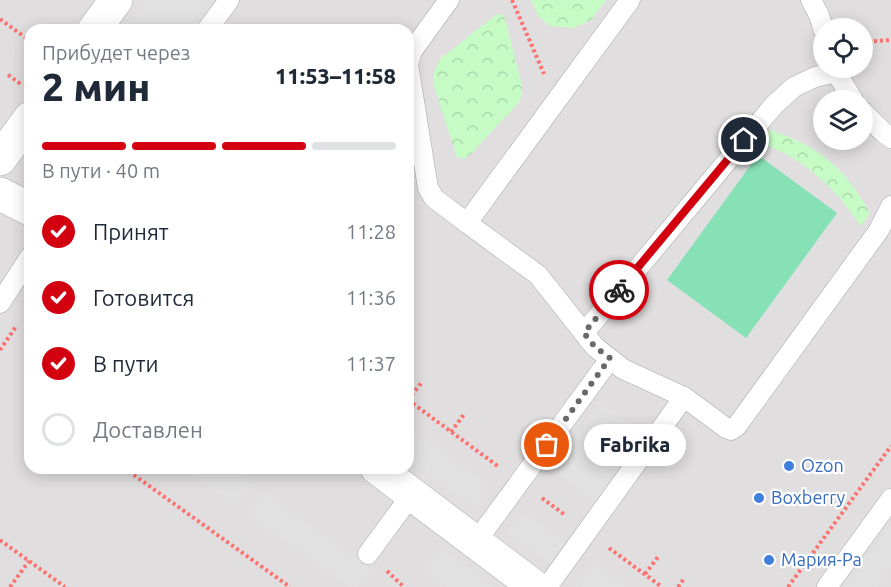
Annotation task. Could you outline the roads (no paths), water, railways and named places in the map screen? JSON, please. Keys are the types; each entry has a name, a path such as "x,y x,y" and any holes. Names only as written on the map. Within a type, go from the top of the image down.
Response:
{"street":[{"path":"98,24 112,1"},
{"path":"0,159 24,126"},
{"path":"0,194 24,206"},
{"path":"385,474 535,587"}],"lane":[{"path":"211,24 229,0"},
{"path":"414,48 449,0"},
{"path":"467,223 630,0"},
{"path":"811,0 820,18"},
{"path":"584,333 774,105 794,87 815,78"},
{"path":"414,101 428,188 434,198 538,275 595,347 623,369 684,397 731,430 736,427 879,230 891,206"},
{"path":"873,122 891,138"},
{"path":"0,303 24,266"},
{"path":"475,543 610,358"},
{"path":"547,587 684,397"},
{"path":"368,554 412,494"},
{"path":"827,587 891,499"}],"place":[{"name":"Fabrika","path":"547,445"},
{"name":"Ozon","path":"789,466"},
{"name":"Boxberry","path":"759,498"},
{"name":"Мария-Ра","path":"769,560"}]}
